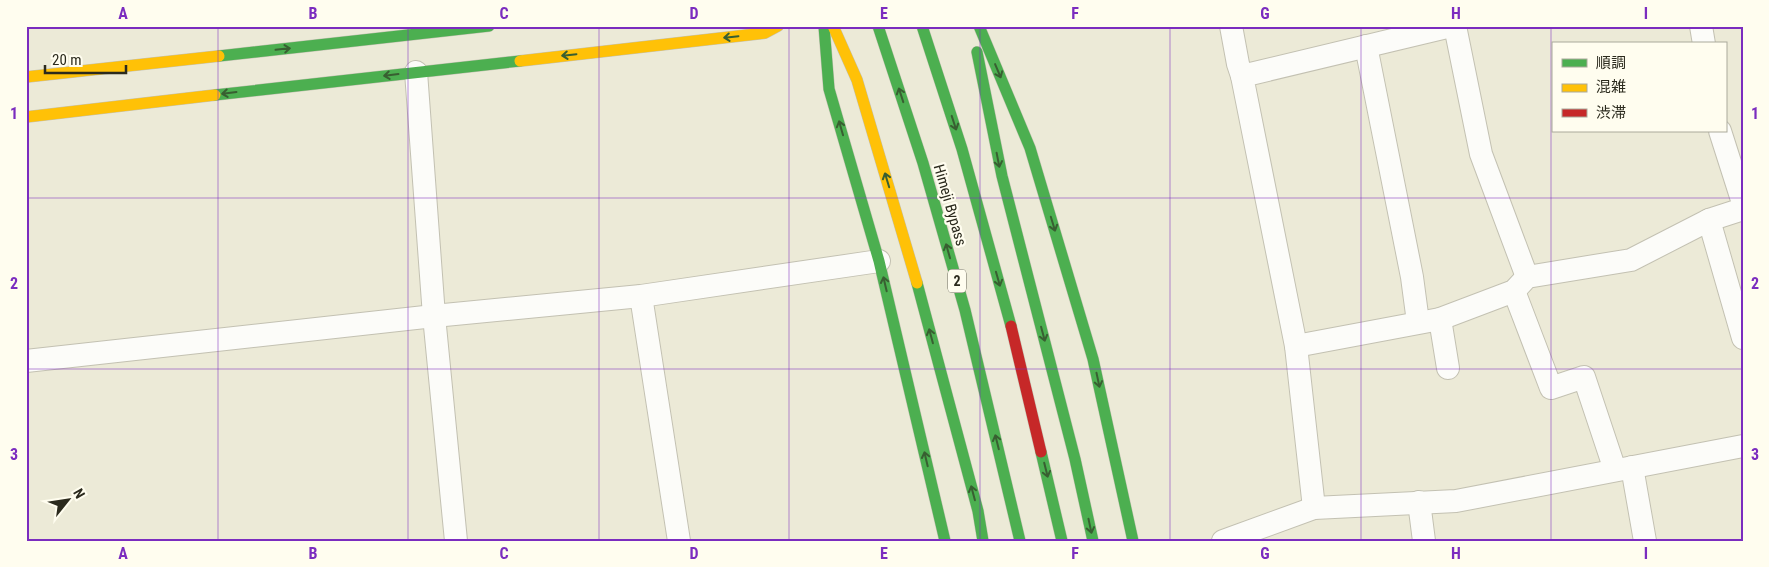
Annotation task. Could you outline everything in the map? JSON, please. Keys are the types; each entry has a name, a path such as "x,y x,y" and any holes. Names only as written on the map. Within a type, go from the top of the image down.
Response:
{"main road":[{"path":"26,77 414,31 489,26"},
{"path":"26,117 765,33 778,26"},
{"path":"824,26 829,89 879,261 946,541"},
{"path":"833,26 857,80 910,258 978,511 983,541"},
{"name":"Himeji Bypass","path":"878,26 923,162 962,300 1020,541"},
{"name":"Himeji Bypass","path":"922,26 962,149 1004,299 1062,541"},
{"path":"972,26 1002,176 1075,459 1093,541"},
{"path":"979,26 1030,148 1093,359 1133,541"}],"street":[{"path":"1231,26 1296,346 1314,508"},
{"path":"1242,76 1451,26"},
{"path":"1455,26 1480,154 1551,388 1584,377 1623,469 1645,541"},
{"path":"1701,26 1704,42"},
{"path":"1366,46 1412,277 1418,322"},
{"path":"416,72 434,316 456,541"},
{"path":"1720,132 1743,203"},
{"path":"1296,346 1440,319 1521,284 1631,260 1709,220 1743,209"},
{"path":"1709,220 1743,338"},
{"path":"26,361 434,316 641,296 879,261"},
{"path":"641,296 679,541"},
{"path":"1440,319 1448,368"},
{"path":"1223,541 1314,508 1456,501 1743,446"},
{"path":"1419,502 1424,541"}],"traffic: fast":[{"path":"219,56 489,26"},
{"path":"824,26 829,89 879,261 945,541"},
{"path":"878,26 923,163 965,310 1020,541"},
{"path":"922,26 962,149 1011,326"},
{"path":"979,26 1030,148 1093,359 1133,541"},
{"path":"977,52 1002,176 1075,459 1093,541"},
{"path":"215,95 520,61"},
{"path":"917,283 978,511 983,541"},
{"path":"1041,452 1062,541"}],"traffic: slow":[{"path":"520,61 765,33 778,26"},
{"path":"833,26 857,80 917,283"},
{"path":"26,77 219,56"},
{"path":"26,117 215,95"}],"traffic: jam":[{"path":"1011,326 1041,452"}]}
